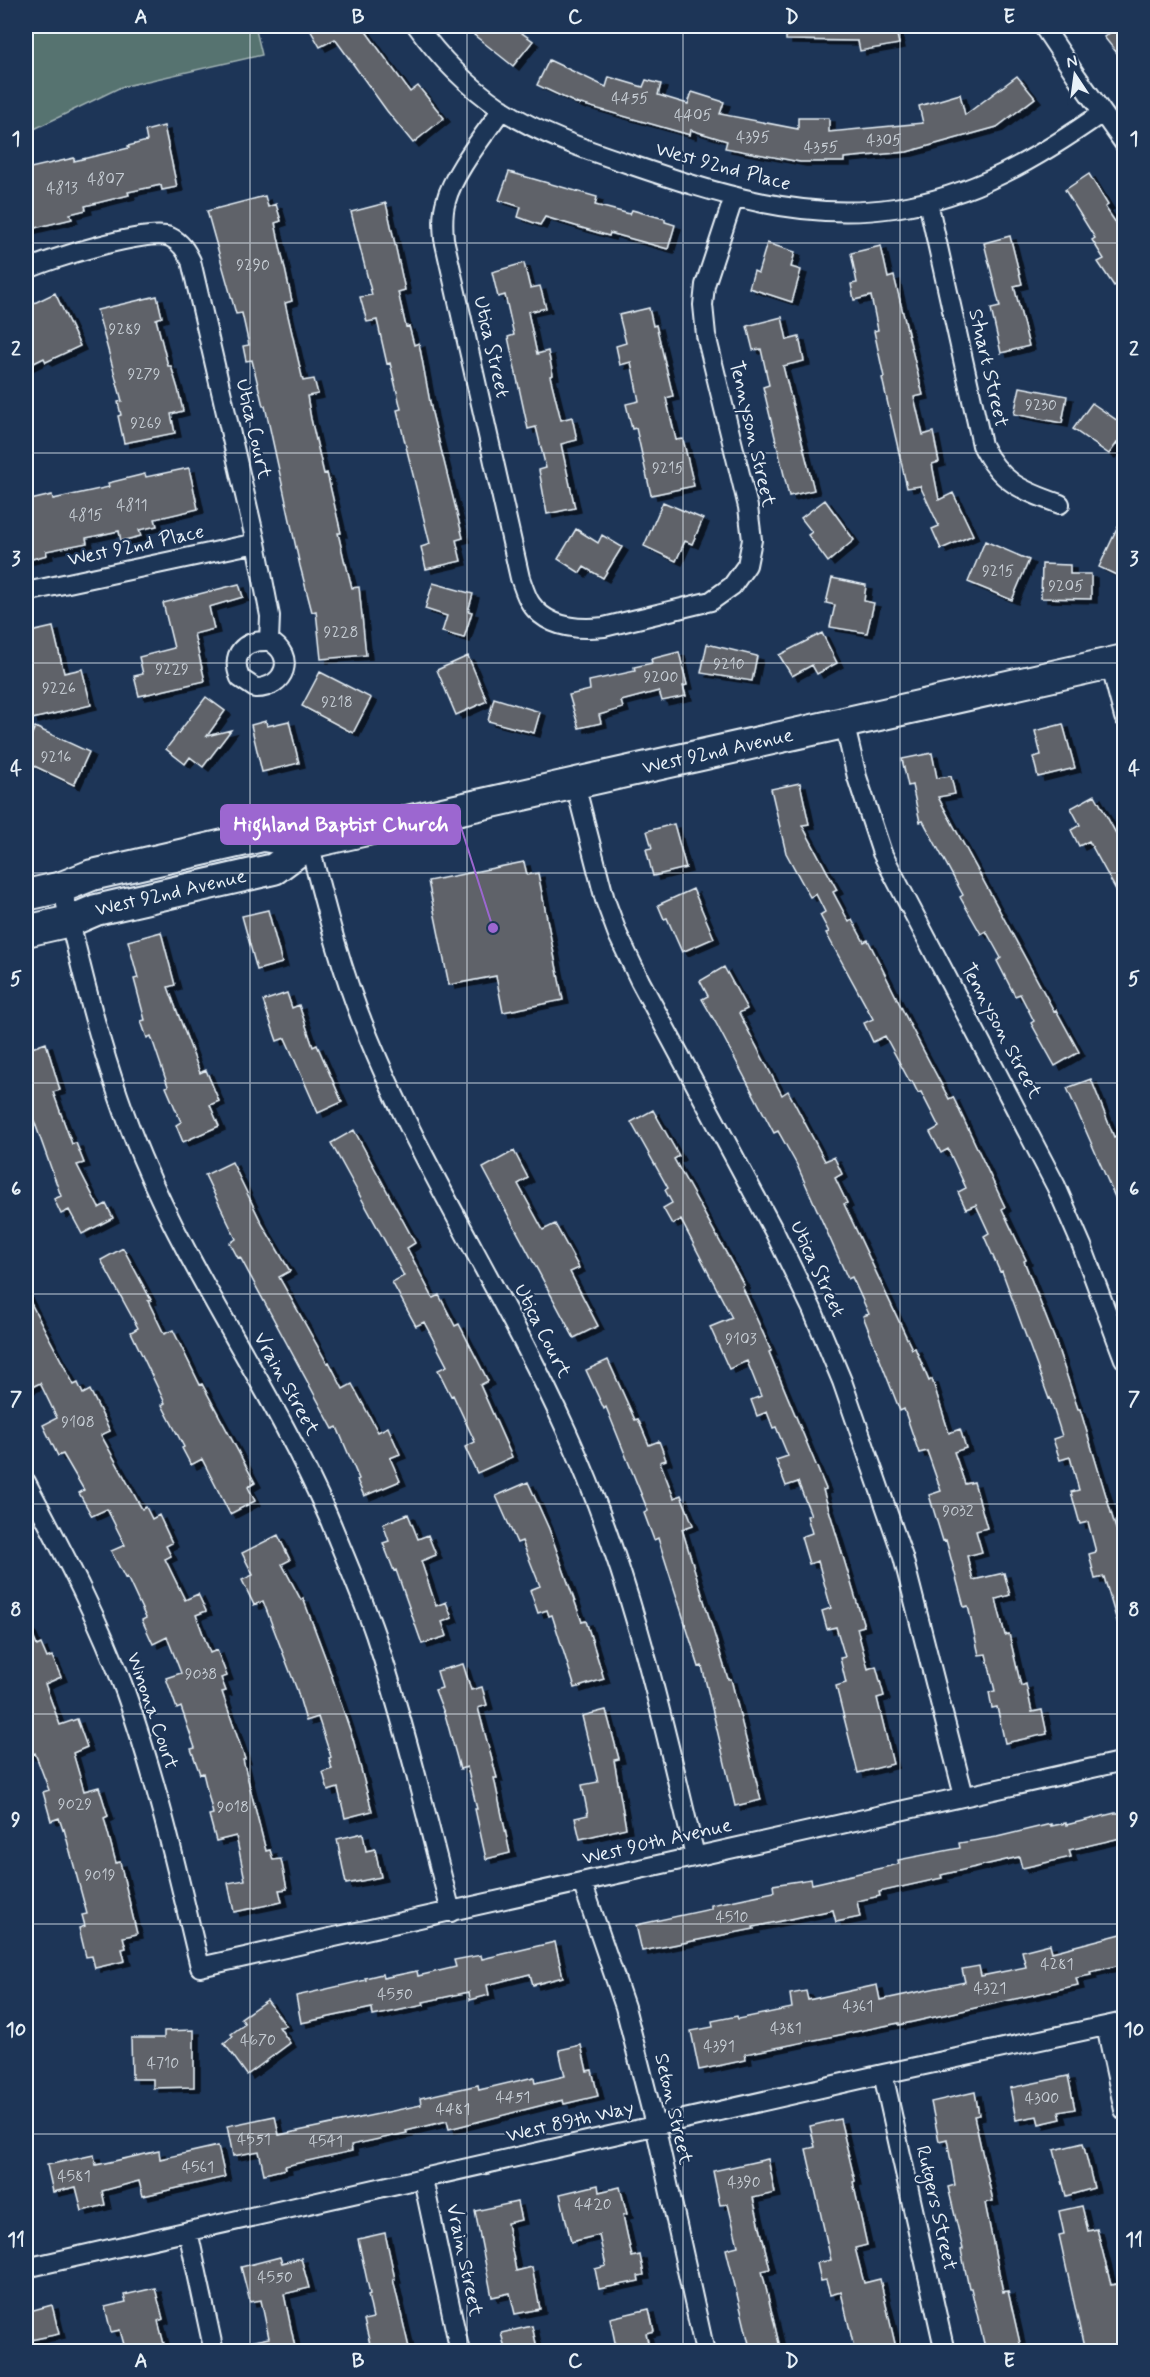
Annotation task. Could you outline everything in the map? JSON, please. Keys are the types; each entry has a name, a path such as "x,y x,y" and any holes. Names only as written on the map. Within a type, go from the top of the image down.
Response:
{"main road":[{"name":"West 92nd Avenue","path":"26,895 62,887 92,875 263,836 309,843 1117,662"},
{"name":"West 92nd Avenue","path":"26,932 70,921 96,910 274,869 309,843"}],"street":[{"path":"417,26 442,58 476,90 501,109"},
{"path":"1043,26 1125,143"},
{"name":"West 92nd Place","path":"501,109 543,132 581,148 682,183 734,197 800,209 848,212 894,208 974,188 1010,172 1055,146 1102,113"},
{"name":"Utica Street","path":"501,109 464,166 446,201 443,219 444,239 520,578 531,604 552,621 565,627 589,629 644,617"},
{"name":"Tennyson Street","path":"644,617 711,601 732,586 741,576 749,556 752,540 748,507 706,335 703,305 705,285 734,197"},
{"name":"Stuart Street","path":"927,201 982,444 990,460 1011,484 1060,504"},
{"name":"Utica Court","path":"26,270 74,253 150,235 169,236 184,248 190,261 256,543 270,616 269,641"},
{"name":"West 92nd Place","path":"26,592 256,543"},
{"path":"1117,662 1125,717"},
{"name":"Tennyson Street","path":"844,722 857,777 882,853 1056,1186 1082,1246 1125,1359"},
{"name":"Utica Street","path":"575,784 605,900 618,935 640,981 775,1233 812,1309 843,1381 903,1557 964,1796"},
{"name":"Utica Court","path":"309,843 350,990 373,1049 409,1127 542,1379 588,1483 642,1636 695,1856"},
{"name":"Vrain Street","path":"62,887 83,978 118,1095 141,1157 169,1216 302,1459 328,1516 374,1631 409,1751 451,1912"},
{"name":"Winona Court","path":"26,1482 70,1566 124,1689 143,1744 171,1846 200,1967"},
{"name":"West 90th Avenue","path":"200,1967 1125,1761"},
{"name":"Seton Street","path":"582,1882 625,2007 655,2125 705,2352"},
{"name":"West 89th Way","path":"26,2268 655,2125 1125,2022"},
{"path":"1106,2026 1125,2110"},
{"name":"Rutgers Street","path":"883,2074 945,2352"},
{"name":"Vrain Street","path":"423,2179 460,2352"},
{"path":"188,2231 214,2352"}],"green space":[{"path":"26,26 255,26 262,55 121,87 26,133"}],"building":[{"path":"308,26 362,26 410,92 418,86 444,118 413,143 335,39 320,47"},
{"path":"482,26 512,26 533,41 513,66 474,35"},
{"path":"786,26 895,26 899,44 860,51 858,41 786,40"},
{"path":"1120,26 1125,26 1125,63 1104,37"},
{"path":"549,60 606,87 609,77 643,87 646,80 661,84 658,95 688,104 692,92 724,102 720,114 798,129 798,118 829,118 829,132 923,123 919,106 960,94 965,115 1017,76 1035,98 997,127 907,152 844,158 844,162 800,162 725,148 727,141 691,130 690,135 580,105 537,85"},
{"path":"164,126 177,187 162,190 161,185 128,192 129,195 85,206 86,210 70,214 72,219 26,230 26,169 129,148 128,146 147,141 145,131"},
{"path":"509,172 597,197 595,205 630,214 632,210 665,219 665,222 675,225 668,249 610,233 609,236 545,217 540,225 518,217 521,207 499,200"},
{"path":"1089,174 1108,205 1105,207 1125,236 1125,280 1114,286 1098,262 1104,259 1092,240 1095,238 1065,190"},
{"path":"265,196 268,207 276,204 281,221 275,223 292,301 285,303 303,381 314,379 318,394 307,396 311,419 324,474 327,473 341,533 338,533 345,564 352,588 359,587 366,655 321,659 316,611 312,612 300,566 265,406 263,406 252,360 246,361 243,346 249,345 242,313 236,314 207,211"},
{"path":"386,203 405,290 398,292 406,327 409,326 414,345 419,343 432,413 463,538 456,540 461,561 426,569 421,547 430,544 397,410 401,409 390,363 387,364 377,320 367,322 360,297 372,295 351,212"},
{"path":"1010,236 1022,284 1014,286 1029,346 1001,353 991,309 1000,307 984,243"},
{"path":"767,243 795,252 791,267 801,270 792,302 749,288 754,271 758,273"},
{"path":"881,246 888,278 894,276 923,395 914,397 923,435 933,432 939,462 932,464 939,500 953,493 973,535 941,549 932,529 939,526 920,486 907,488 882,378 884,377 874,331 878,330 871,296 854,300 851,284 857,283 851,253"},
{"path":"524,263 530,288 540,286 546,308 528,312 537,354 548,351 553,375 550,376 561,420 572,417 577,440 561,444 575,508 547,514 539,470 546,468 536,427 528,429 508,337 514,335 505,295 498,297 492,272"},
{"path":"55,293 80,346 46,362 44,358 26,367 26,307"},
{"path":"157,296 162,317 156,319 183,411 171,414 175,433 124,443 118,416 121,415 118,402 122,401 97,310"},
{"path":"649,308 653,326 656,325 673,396 666,398 676,440 683,439 694,486 651,495 636,428 632,429 626,404 639,401 631,362 620,365 616,346 626,343 619,315"},
{"path":"782,317 787,340 799,337 804,361 783,366 814,490 789,496 763,387 769,385 761,349 753,350 747,326"},
{"path":"1020,387 1067,396 1062,423 1014,414"},
{"path":"1092,403 1125,426 1125,432 1109,454 1073,429"},
{"path":"189,468 198,509 155,519 157,526 139,530 141,536 121,541 119,531 86,538 87,543 46,551 47,555 28,560 26,501 52,495 53,499 109,487 108,483 145,474 146,477"},
{"path":"825,500 854,540 828,562 808,535 812,532 801,518"},
{"path":"663,502 703,519 692,544 685,541 676,561 644,546"},
{"path":"1125,512 1125,579 1099,567"},
{"path":"576,529 598,543 602,535 622,547 603,578 584,567 580,573 558,559"},
{"path":"985,541 1029,560 1012,600 968,582"},
{"path":"1042,564 1070,565 1070,574 1091,574 1091,599 1041,598"},
{"path":"832,578 866,585 864,601 874,603 867,633 830,627 835,605 826,603"},
{"path":"433,583 473,594 468,611 472,612 464,638 442,632 447,616 425,609"},
{"path":"239,584 243,597 209,607 214,629 194,634 205,681 139,696 134,676 143,674 139,657 174,648 163,603"},
{"path":"53,627 64,673 82,669 91,705 32,719 26,690 26,633"},
{"path":"822,633 837,663 817,674 812,665 792,676 779,655"},
{"path":"707,644 757,656 752,681 701,673"},
{"path":"679,652 687,685 683,686 686,696 662,701 659,691 621,701 623,708 599,715 601,723 579,728 569,695 590,690 589,681 635,671 634,667 652,663 651,659"},
{"path":"468,656 487,701 456,715 437,670"},
{"path":"320,672 371,698 353,733 302,706"},
{"path":"206,697 225,711 207,736 231,730 203,767 190,757 185,764 166,749"},
{"path":"494,698 540,712 534,733 488,721"},
{"path":"266,721 267,726 289,721 299,763 262,772 251,725"},
{"path":"1063,724 1075,768 1038,777 1033,757 1041,755 1035,731"},
{"path":"35,727 89,752 74,785 26,762 26,747"},
{"path":"932,753 937,778 951,776 955,794 938,797 1054,1011 1056,1010 1079,1052 1055,1066 1031,1023 1034,1021 1020,994 1015,996 997,961 1001,958 986,931 981,934 923,821 920,822 912,785 908,786 902,759"},
{"path":"800,783 809,824 802,825 837,890 833,892 849,922 852,920 864,942 868,940 949,1099 953,1097 1005,1207 1002,1209 1026,1260 1024,1261 1055,1340 1078,1409 1080,1409 1116,1529 1118,1528 1125,1554 1125,1627 1119,1628 1104,1577 1095,1579 1089,1554 1096,1552 1088,1522 1080,1524 1071,1492 1079,1490 1070,1457 1060,1460 1053,1439 1062,1436 1002,1271 1000,1272 984,1236 989,1233 976,1205 966,1209 958,1192 966,1188 948,1149 941,1153 930,1132 939,1127 921,1092 918,1093 912,1081 910,1082 885,1036 873,1042 864,1023 873,1019 826,933 829,932 820,915 825,912 816,894 810,897 786,853 771,789"},
{"path":"1095,795 1125,850 1125,906 1089,841 1079,846 1071,830 1080,825 1071,808"},
{"path":"674,824 686,868 653,876 646,849 652,848 647,831"},
{"path":"524,862 527,875 538,873 563,1000 503,1012 496,976 449,985 428,881"},
{"path":"693,889 714,938 682,952 667,918 664,919 658,905"},
{"path":"268,910 282,963 257,970 242,916"},
{"path":"161,932 175,985 168,987 200,1073 206,1070 219,1101 210,1105 219,1126 183,1142 176,1125 181,1122 166,1087 168,1086 151,1036 147,1038 141,1021 145,1020 134,979 138,978 128,941"},
{"path":"724,967 747,1009 739,1013 782,1095 788,1091 825,1161 834,1157 842,1174 835,1178 847,1203 844,1204 912,1349 915,1348 929,1381 932,1379 949,1433 960,1429 966,1448 954,1452 965,1484 974,1482 987,1528 976,1531 982,1552 967,1556 973,1580 1004,1573 1010,1595 996,1599 1005,1635 1009,1634 1021,1686 1026,1684 1032,1712 1042,1710 1047,1734 1005,1743 997,1707 992,1708 989,1692 995,1691 986,1654 979,1655 968,1606 964,1607 946,1540 943,1541 929,1495 941,1491 927,1451 919,1453 904,1409 900,1411 863,1316 869,1314 852,1277 848,1279 797,1165 778,1131 774,1133 702,999 708,996 700,981"},
{"path":"287,993 292,1008 299,1005 313,1047 317,1045 342,1102 318,1113 285,1038 277,1041 263,1001"},
{"path":"46,1043 60,1090 53,1092 72,1144 76,1143 84,1163 77,1165 99,1208 106,1204 113,1218 82,1234 69,1210 61,1214 54,1199 61,1196 26,1098 26,1079 29,1078 26,1050"},
{"path":"1091,1079 1114,1137 1125,1132 1125,1220 1067,1088"},
{"path":"653,1110 679,1156 674,1159 744,1285 742,1286 771,1351 769,1352 826,1489 823,1490 864,1626 857,1628 868,1669 876,1666 884,1696 877,1698 893,1764 858,1773 836,1686 846,1683 840,1658 845,1657 836,1627 827,1629 822,1611 831,1608 818,1561 809,1564 801,1537 812,1533 807,1516 811,1515 798,1482 786,1486 776,1460 788,1456 767,1412 757,1416 751,1400 761,1396 747,1361 729,1369 710,1327 732,1318 681,1220 672,1224 663,1208 672,1203 665,1190 668,1188 631,1122"},
{"path":"354,1130 415,1243 407,1248 433,1298 439,1295 455,1326 459,1324 488,1381 480,1385 512,1457 477,1473 465,1447 475,1442 453,1395 451,1396 438,1370 447,1366 424,1322 416,1326 392,1282 404,1276 331,1143"},
{"path":"514,1151 528,1178 518,1184 543,1230 555,1224 579,1268 570,1272 598,1326 574,1338 483,1168"},
{"path":"232,1162 262,1224 290,1271 279,1277 327,1363 329,1362 343,1389 352,1384 378,1432 388,1427 400,1454 390,1458 400,1481 364,1496 337,1427 333,1429 240,1257 238,1258 230,1243 236,1239 205,1175"},
{"path":"123,1248 151,1300 148,1301 164,1334 173,1330 200,1385 202,1384 255,1483 248,1487 255,1501 230,1514 202,1459 191,1465 182,1448 184,1447 162,1405 165,1403 131,1332 138,1328 101,1260"},
{"path":"26,1294 74,1385 78,1383 83,1394 90,1390 110,1431 101,1435 142,1509 146,1507 152,1519 159,1515 172,1543 166,1546 171,1556 165,1559 185,1600 198,1594 206,1611 196,1615 210,1653 217,1650 227,1676 221,1678 226,1691 222,1692 245,1759 243,1760 266,1851 270,1850 273,1860 281,1859 287,1889 279,1890 282,1902 234,1912 228,1883 245,1880 236,1836 216,1841 209,1815 213,1814 203,1773 200,1774 191,1749 195,1748 181,1707 177,1709 166,1678 181,1673 167,1637 153,1644 142,1620 146,1618 127,1577 125,1578 111,1551 125,1545 107,1509 92,1516 79,1493 84,1490 63,1454 58,1456 43,1425 57,1418 40,1383 26,1390"},
{"path":"608,1360 649,1445 659,1441 666,1460 660,1462 674,1498 681,1495 693,1525 682,1529 728,1679 731,1679 761,1800 735,1806 702,1666 699,1667 658,1538 654,1540 644,1513 648,1511 606,1407 604,1409 586,1370"},
{"path":"528,1482 549,1529 582,1622 586,1621 604,1679 575,1688 552,1615 549,1616 547,1610 538,1613 530,1590 540,1586 522,1541 517,1543 496,1496"},
{"path":"408,1514 418,1539 428,1535 436,1555 421,1561 436,1606 446,1602 452,1618 442,1622 447,1636 422,1644 396,1570 394,1571 383,1543 389,1541 383,1524"},
{"path":"278,1535 290,1560 282,1564 301,1600 303,1598 327,1662 353,1739 372,1811 345,1818 338,1788 328,1791 323,1772 332,1769 329,1758 331,1757 318,1717 306,1721 297,1690 263,1601 254,1605 242,1580 253,1575 242,1553"},
{"path":"26,1620 37,1646 41,1644 47,1658 52,1656 61,1677 45,1684 60,1725 77,1719 87,1747 73,1753 84,1791 99,1787 108,1816 104,1818 116,1863 120,1862 137,1934 123,1937 126,1948 122,1949 125,1961 95,1968 92,1956 86,1957 79,1928 85,1926 82,1915 87,1914 64,1829 59,1818 51,1821 43,1792 49,1790 35,1753 29,1756 26,1747"},
{"path":"463,1664 471,1690 482,1687 487,1705 478,1708 497,1778 494,1778 510,1853 486,1859 467,1767 460,1769 446,1718 435,1690 442,1688 437,1671"},
{"path":"606,1710 619,1759 614,1760 626,1828 580,1839 575,1818 588,1815 582,1785 598,1782 582,1716"},
{"path":"1121,1813 1125,1837 1069,1850 1071,1857 1022,1868 1019,1857 879,1892 880,1896 857,1901 860,1917 836,1922 833,1910 753,1927 754,1929 642,1951 636,1925 711,1909 711,1905 774,1892 773,1885 811,1879 812,1884 899,1864 898,1860 960,1848 959,1843 997,1837 1051,1824 1051,1826 1066,1823 1066,1825"},
{"path":"363,1833 366,1851 375,1849 381,1877 346,1884 337,1839"},
{"path":"1125,1933 1125,1964 1090,1972 1091,1975 1076,1978 1078,1985 899,2025 899,2023 745,2054 746,2060 699,2070 691,2031 713,2027 712,2021 737,2016 738,2019 792,2008 790,1994 806,1991 808,2000 877,1985 880,2000 965,1982 962,1969 979,1966 981,1976 1026,1967 1022,1951 1050,1944 1052,1952"},
{"path":"555,1942 563,1977 533,1985 530,1974 487,1985 489,1995 470,2000 469,1992 373,2016 372,2008 301,2023 296,1996 366,1980 365,1978 382,1974 383,1978 417,1971 418,1976 456,1967 454,1960 481,1955 482,1959"},
{"path":"267,2000 286,2026 279,2027 290,2043 247,2075 224,2043 233,2036 231,2034 245,2024 241,2018"},
{"path":"194,2030 194,2087 153,2088 153,2079 132,2079 131,2038 164,2038 164,2031"},
{"path":"581,2045 587,2071 592,2070 598,2096 564,2104 563,2100 449,2129 447,2121 406,2131 407,2133 351,2145 352,2151 285,2166 286,2169 264,2174 259,2151 233,2156 227,2126 275,2116 279,2135 421,2105 420,2098 478,2085 479,2090 534,2077 535,2083 565,2076 559,2050"},
{"path":"1068,2076 1075,2109 1059,2112 1061,2119 1039,2124 1037,2116 1016,2120 1010,2088"},
{"path":"975,2092 979,2115 974,2116 993,2201 985,2203 1003,2292 1008,2291 1022,2352 986,2352 971,2288 969,2288 961,2250 963,2249 948,2187 955,2185 947,2139 939,2141 931,2102"},
{"path":"840,2119 867,2245 855,2248 864,2283 880,2279 897,2352 855,2352 841,2292 830,2295 826,2280 821,2281 817,2263 831,2260 806,2149 815,2147 810,2126"},
{"path":"1083,2143 1094,2188 1066,2196 1054,2150"},
{"path":"218,2146 225,2177 143,2196 139,2181 102,2191 105,2205 82,2211 76,2187 53,2192 47,2165 94,2155 96,2165 159,2151 160,2159"},
{"path":"768,2159 775,2193 753,2198 770,2269 762,2271 781,2352 751,2352 726,2249 738,2246 728,2204 720,2205 713,2171"},
{"path":"598,2185 599,2192 620,2187 627,2214 623,2215 632,2257 640,2255 644,2275 638,2276 639,2281 599,2289 595,2269 606,2266 599,2235 571,2242 560,2194"},
{"path":"517,2202 521,2220 507,2223 516,2271 532,2267 540,2309 515,2314 510,2293 492,2297 475,2211"},
{"path":"1082,2206 1088,2231 1097,2229 1111,2285 1116,2284 1121,2307 1115,2308 1119,2331 1117,2331 1122,2352 1085,2352 1059,2235 1064,2234 1059,2211"},
{"path":"385,2233 410,2352 372,2352 364,2320 373,2318 358,2239"},
{"path":"280,2257 282,2263 301,2258 309,2288 284,2294 296,2352 239,2352 239,2344 269,2338 261,2300 250,2302 241,2267"},
{"path":"155,2288 163,2319 158,2321 166,2352 126,2352 120,2330 111,2332 105,2307 126,2302 124,2295"},
{"path":"52,2305 59,2334 26,2341 26,2312"},
{"path":"649,2309 654,2331 646,2333 650,2352 617,2352 610,2318"},
{"path":"532,2326 538,2352 506,2352 501,2333"}],"place":[{"name":"Highland Baptist Church","path":"493,928"}]}
